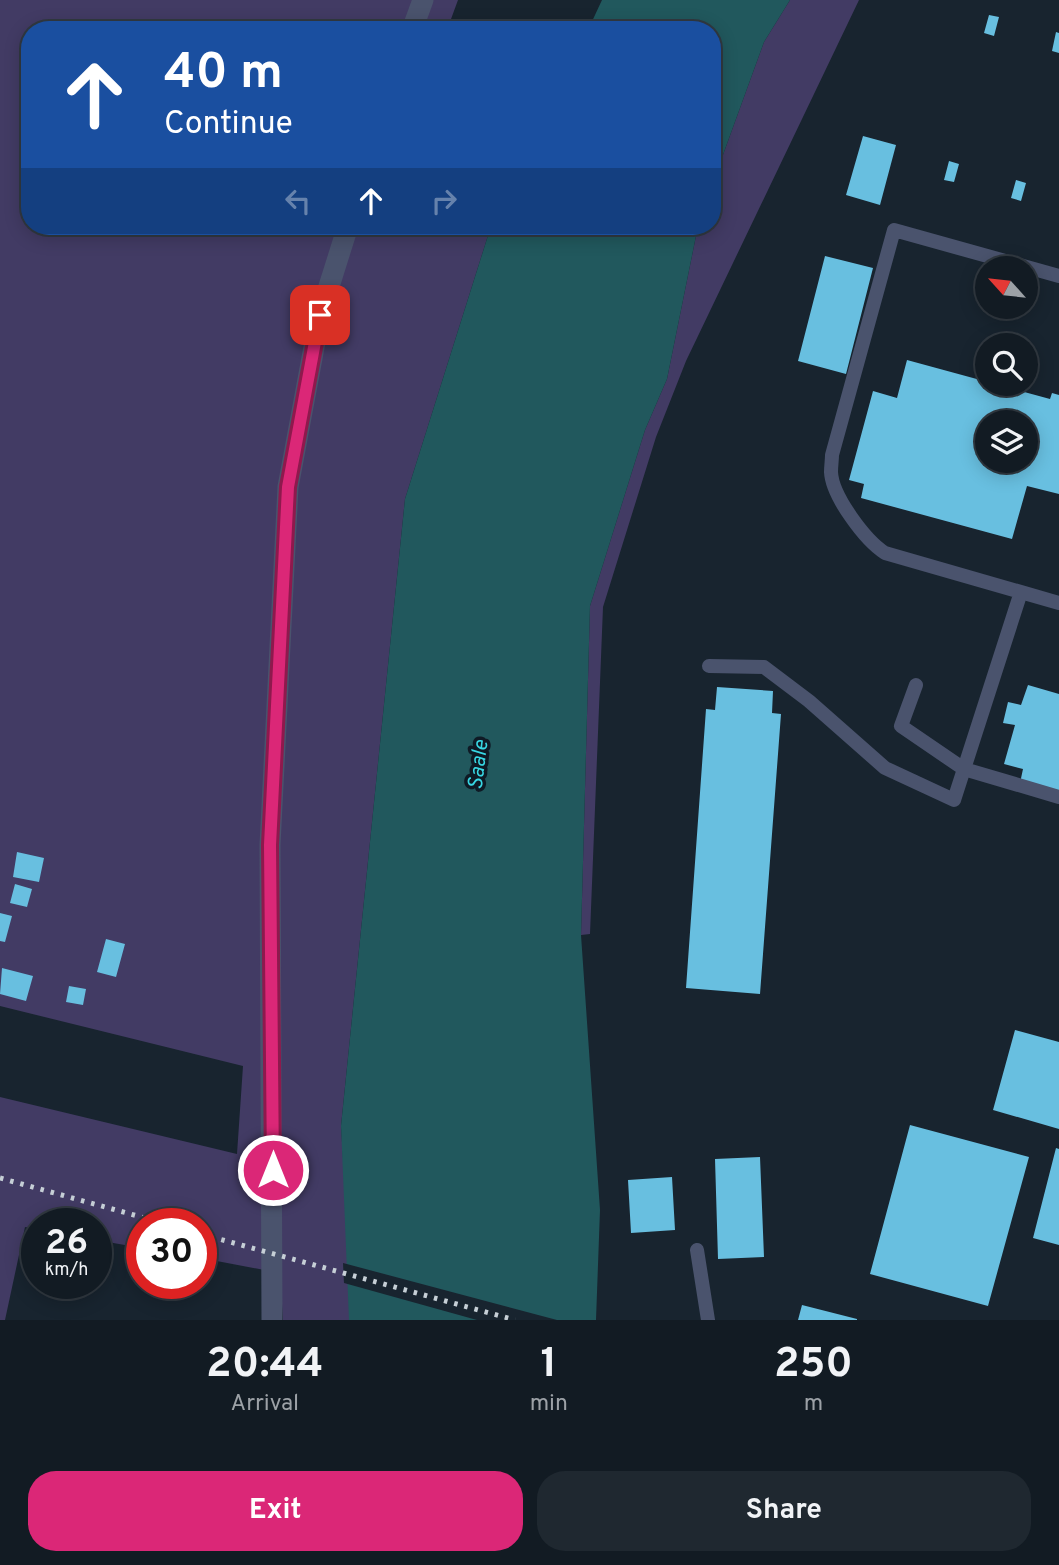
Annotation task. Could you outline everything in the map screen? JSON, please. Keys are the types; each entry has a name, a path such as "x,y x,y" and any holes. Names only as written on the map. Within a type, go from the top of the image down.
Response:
{"street":[{"path":"415,21 423,0"},
{"path":"272,1320 270,845 288,487 320,315 345,235"}],"lane":[{"path":"1059,276 894,230 832,455 831,473 849,513 876,547 885,553 1059,603"},
{"path":"709,666 764,667 809,701 885,768 954,800 1021,592"},
{"path":"916,685 901,726 964,769 1059,797"},
{"path":"696,1250 708,1320"}],"shaded area":[{"path":"0,0 458,0 450,21 21,21 21,235 488,235 405,499 341,1126 353,1320 283,1320 280,1273 217,1261 217,1208 126,1208 126,1245 112,1243 112,1208 21,1208 21,1246 5,1320 0,1320 0,1097 237,1154 243,1066 0,1006"},
{"path":"790,0 859,0 686,361 656,437 603,607 590,934 581,935 590,606 645,430 667,379 696,235 721,235 721,160 764,42"}],"water":[{"path":"602,0 790,0 764,42 721,160 721,21 592,21"},
{"name":"Saale","path":"488,235 696,235 667,379 645,430 590,606 581,935 600,1210 596,1320 349,1320 341,1126 405,499"}],"pier":[{"path":"343,1263 557,1320 477,1320 344,1283"}],"building":[{"path":"989,15 999,17 994,36 984,33"},
{"path":"1056,32 1059,33 1059,53 1052,51"},
{"path":"863,136 896,145 880,205 846,195"},
{"path":"949,161 959,164 954,182 944,180"},
{"path":"1016,180 1026,183 1021,201 1011,198"},
{"path":"825,256 873,268 846,374 798,361"},
{"path":"907,360 975,379 975,396 1038,396 1050,399 1052,393 1059,395 1059,494 1027,486 1012,539 861,498 864,484 849,480 873,391 897,398"},
{"path":"1028,685 1059,694 1059,795 1020,783 1023,769 1004,764 1015,725 1003,723 1008,702 1021,705"},
{"path":"717,687 773,691 772,713 781,714 760,994 686,988 706,709 715,710"},
{"path":"17,852 44,858 39,882 13,877"},
{"path":"15,884 32,889 27,907 10,903"},
{"path":"0,913 12,916 5,942 0,941"},
{"path":"106,939 125,944 116,977 97,972"},
{"path":"2,968 33,976 26,1001 0,994"},
{"path":"69,986 86,989 83,1005 66,1002"},
{"path":"1015,1030 1059,1042 1059,1129 993,1110"},
{"path":"910,1125 1029,1157 988,1306 870,1274"},
{"path":"1056,1148 1059,1149 1059,1245 1033,1238"},
{"path":"760,1157 764,1257 718,1259 715,1159"},
{"path":"672,1177 675,1230 631,1233 628,1180"},
{"path":"802,1305 857,1319 857,1320 798,1320"}],"railway":[{"path":"0,1178 126,1213"},
{"path":"217,1238 515,1320"}],"route":[{"path":"273,1170 270,845 277,683 288,487 320,315"}]}
